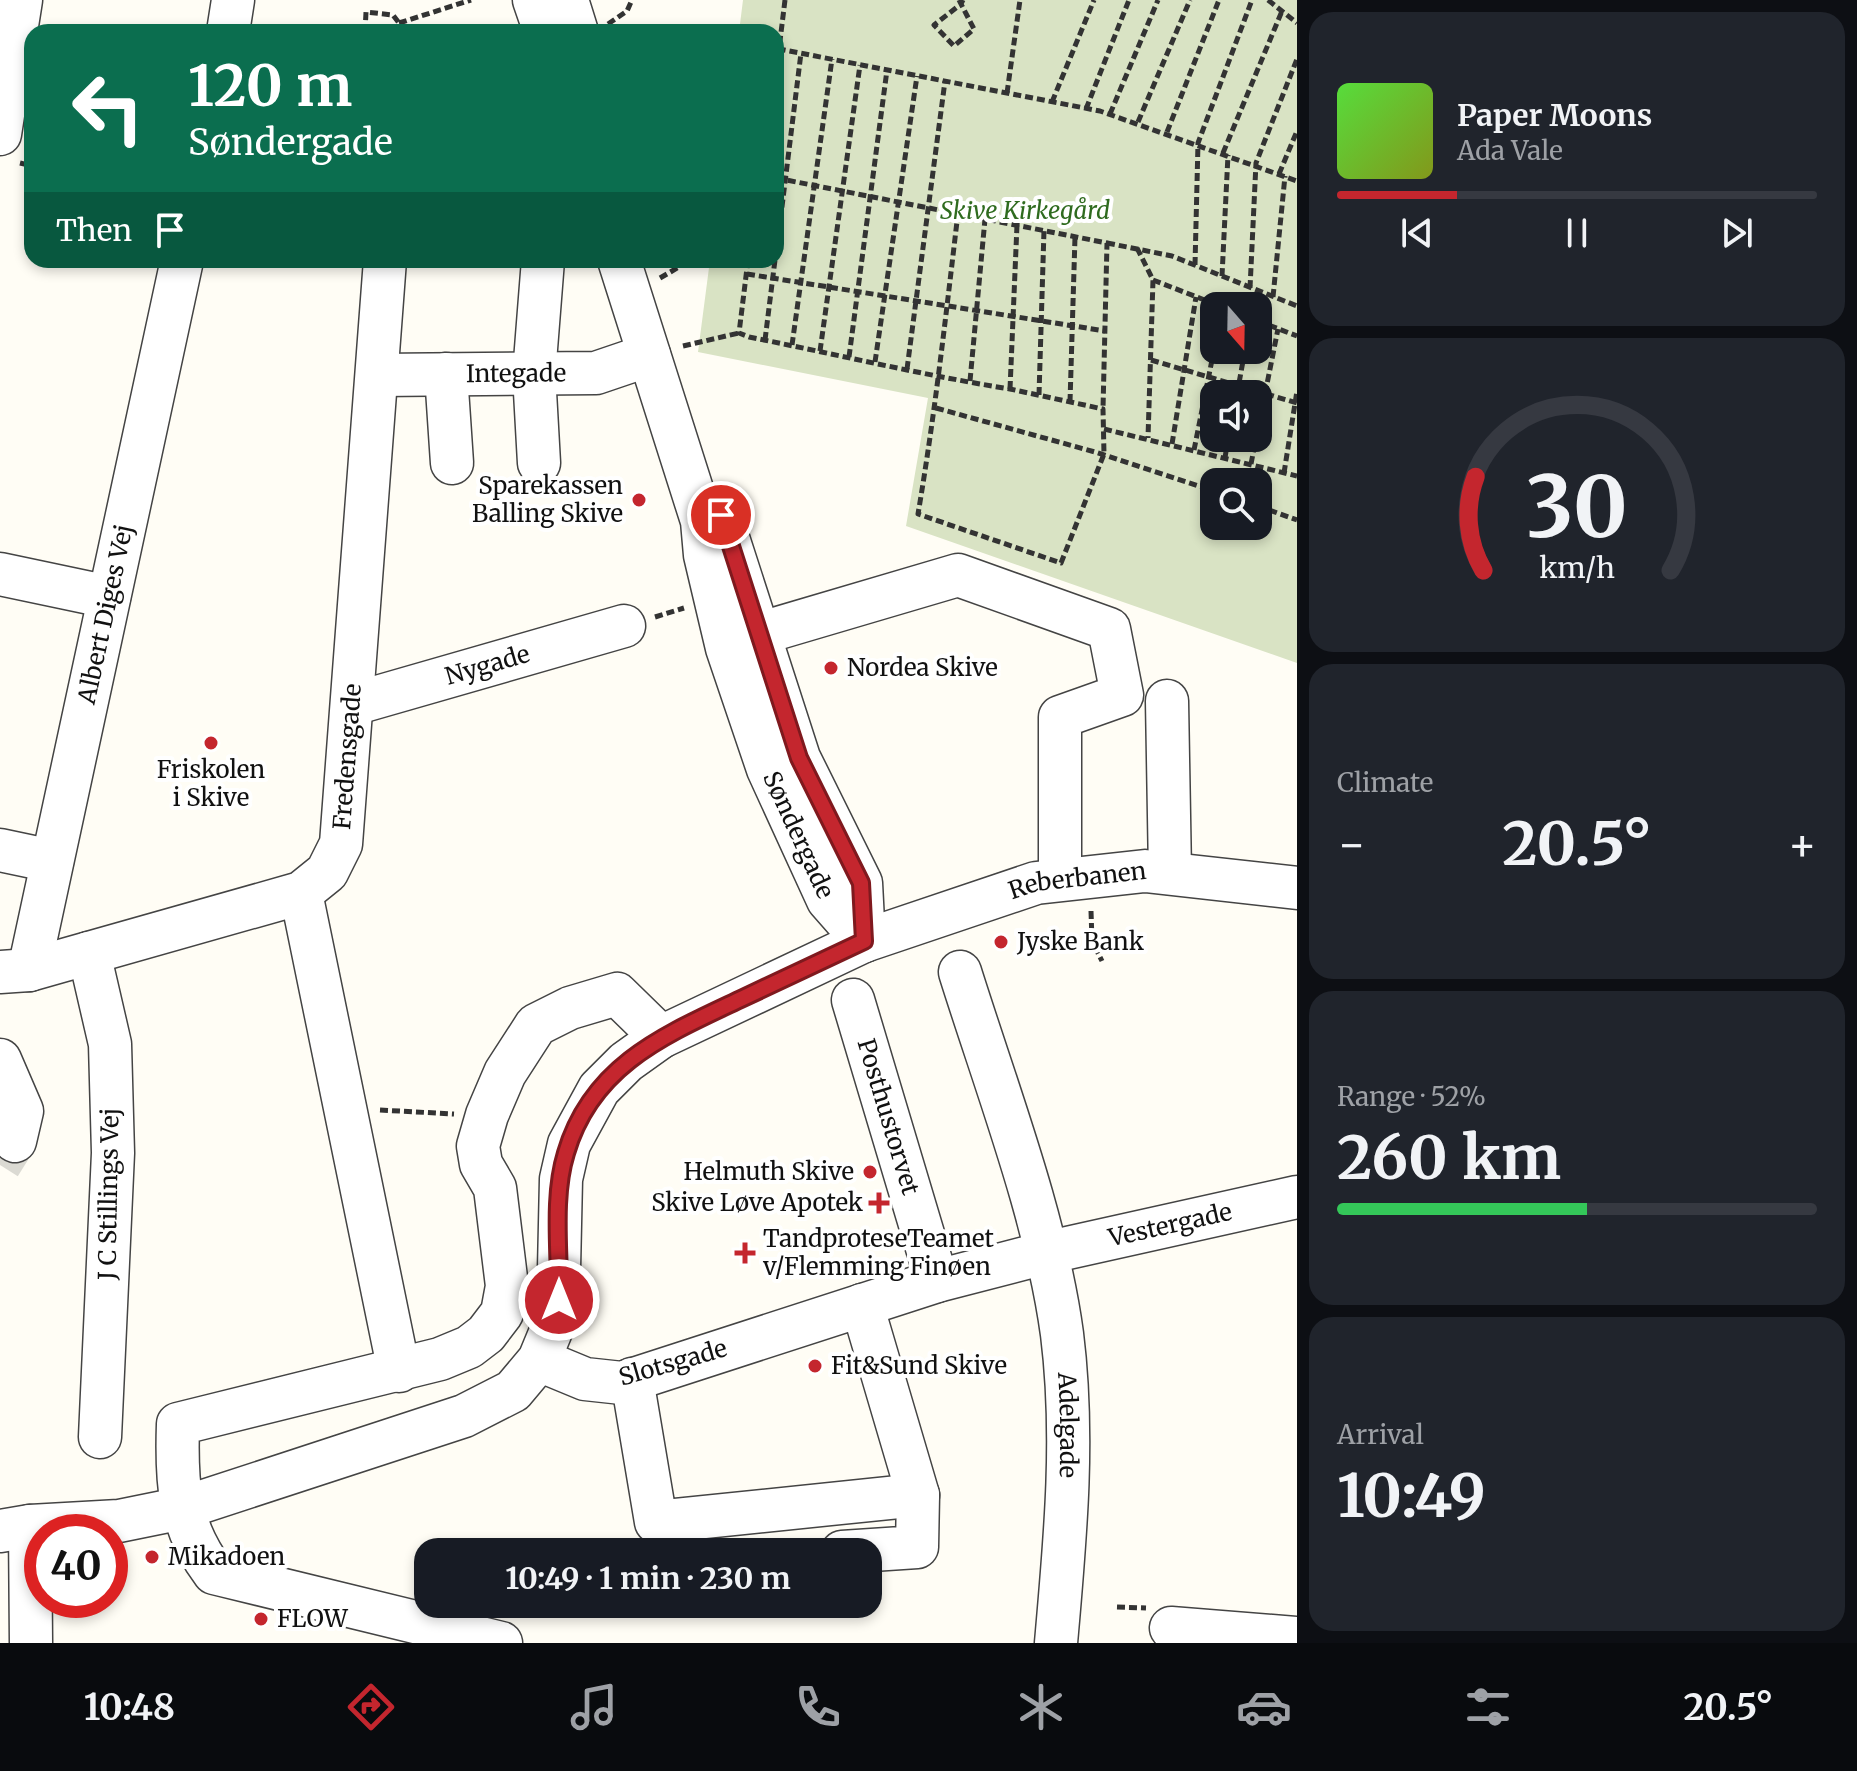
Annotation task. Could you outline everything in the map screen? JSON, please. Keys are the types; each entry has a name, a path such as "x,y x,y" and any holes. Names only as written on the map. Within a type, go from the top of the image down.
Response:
{"street":[{"path":"1,129 21,0"},
{"path":"27,24 33,0"},
{"path":"229,24 233,0"},
{"path":"534,0 542,24"},
{"path":"567,0 574,24"},
{"path":"1,129 24,36"},
{"name":"Albert Diges Vej","path":"14,971 52,861 180,268"},
{"name":"Fredensgade","path":"301,893 327,872 341,844 385,268"},
{"path":"539,463 534,374 542,268"},
{"name":"Søndergade","path":"636,268 649,355 702,521 727,648 768,769 828,900 864,941"},
{"name":"Søndergade","path":"636,268 799,758 861,883 864,941"},
{"name":"Integade","path":"378,375 596,373 649,355"},
{"path":"446,374 452,463"},
{"path":"0,574 109,597"},
{"path":"758,634 958,575 1109,629 1122,695 1060,717 1060,878"},
{"name":"Nygade","path":"353,704 624,626"},
{"path":"1167,701 1170,873"},
{"path":"0,850 52,861"},
{"name":"Reberbanen","path":"539,1360 558,1314 561,1179 569,1144 599,1089 626,1062 661,1037 864,941 1025,886 1060,878 1128,871 1297,888"},
{"path":"14,971 301,893 399,1371"},
{"name":"J C Stillings Vej","path":"89,953 110,1044 113,1153 100,1437"},
{"name":"Adelgade","path":"960,972 1033,1209 1061,1333 1069,1459 1056,1643"},
{"path":"501,1643 214,1573 194,1547 183,1508 176,1473 178,1424 399,1371 469,1347 502,1313 507,1286 495,1188 481,1164 478,1146 505,1073 536,1025 570,1008 617,994 661,1037"},
{"name":"Posthustorvet","path":"853,1000 937,1281"},
{"path":"0,1060 18,1121"},
{"name":"Vestergade","path":"1045,1253 1297,1197"},
{"name":"Slotsgade","path":"539,1360 585,1379 622,1383 937,1281 1045,1253"},
{"path":"862,1305 918,1495 917,1547 882,1549"},
{"path":"31,1643 10,1519 94,1524 183,1508 483,1408 513,1391 539,1360"},
{"path":"632,1379 656,1522 918,1495"},
{"path":"1171,1628 1297,1638"}],"path":[{"path":"365,24 366,12 393,15 399,23 471,0"},
{"path":"609,24 627,11 632,0"},
{"path":"782,24 785,0"},
{"path":"1007,93 1020,0"},
{"path":"1052,102 1094,0"},
{"path":"1086,109 1129,0"},
{"path":"1110,114 1158,0"},
{"path":"1138,122 1190,0"},
{"path":"1167,132 1219,0"},
{"path":"1195,265 1198,143 1252,0"},
{"path":"1268,0 1297,23"},
{"path":"961,1 974,29 954,46 934,25 961,1"},
{"path":"1222,276 1226,154 1282,11"},
{"path":"784,50 1110,114 1256,163 1297,181"},
{"path":"784,201 801,53"},
{"path":"792,345 832,59"},
{"path":"1250,288 1256,163 1297,59"},
{"path":"820,351 860,65"},
{"path":"849,357 887,70"},
{"path":"875,362 896,201 917,76"},
{"path":"907,369 945,81"},
{"path":"1273,297 1282,175 1297,131"},
{"path":"784,179 1137,248 1195,265 1297,306"},
{"path":"958,213 936,408 918,514 1061,563 1104,454 1107,243"},
{"path":"970,381 985,219"},
{"path":"1010,389 1010,316 1017,225"},
{"path":"1039,395 1044,230"},
{"path":"1070,402 1075,237"},
{"path":"1137,248 1153,280 1148,438"},
{"path":"739,333 747,268"},
{"path":"765,340 774,268"},
{"path":"746,274 1105,331"},
{"path":"1153,280 1200,298"},
{"path":"1172,444 1196,297"},
{"path":"1272,327 1297,336"},
{"path":"1268,380 1278,329"},
{"path":"696,343 739,333 1103,409"},
{"path":"1151,360 1220,380"},
{"path":"1194,450 1211,364"},
{"path":"1284,473 1297,391"},
{"path":"1272,395 1296,402"},
{"path":"936,408 1104,454 1200,486"},
{"path":"1104,429 1297,476"},
{"path":"1225,458 1226,452"},
{"path":"1251,464 1253,452"},
{"path":"1272,511 1297,520"},
{"path":"624,626 715,598"},
{"path":"1091,919 1092,941 1102,961"},
{"path":"345,1108 487,1115"}],"green space":[{"name":"Skive Kirkegård","path":"743,0 1297,0 1297,663 906,526 928,398 698,352 709,268 784,268 784,24 740,24"}],"tunnel":[{"path":"0,1165 15,1141"}],"place":[{"name":"Sparekassen Balling Skive","path":"639,500"},
{"name":"Nordea Skive","path":"831,668"},
{"name":"Friskolen i Skive","path":"211,743"},
{"name":"Jyske Bank","path":"1001,942"},
{"name":"Helmuth Skive","path":"870,1172"},
{"name":"Skive Løve Apotek","path":"879,1203"},
{"name":"TandproteseTeamet v/Flemming Finøen","path":"745,1253"},
{"name":"Fit&Sund Skive","path":"815,1366"},
{"name":"Mikadoen","path":"152,1557"},
{"name":"FLOW","path":"261,1619"}],"route":[{"path":"559,1300 560,1201 565,1155 586,1107 599,1089 652,1042 864,941 861,883 829,824 799,758 721,515"}]}
